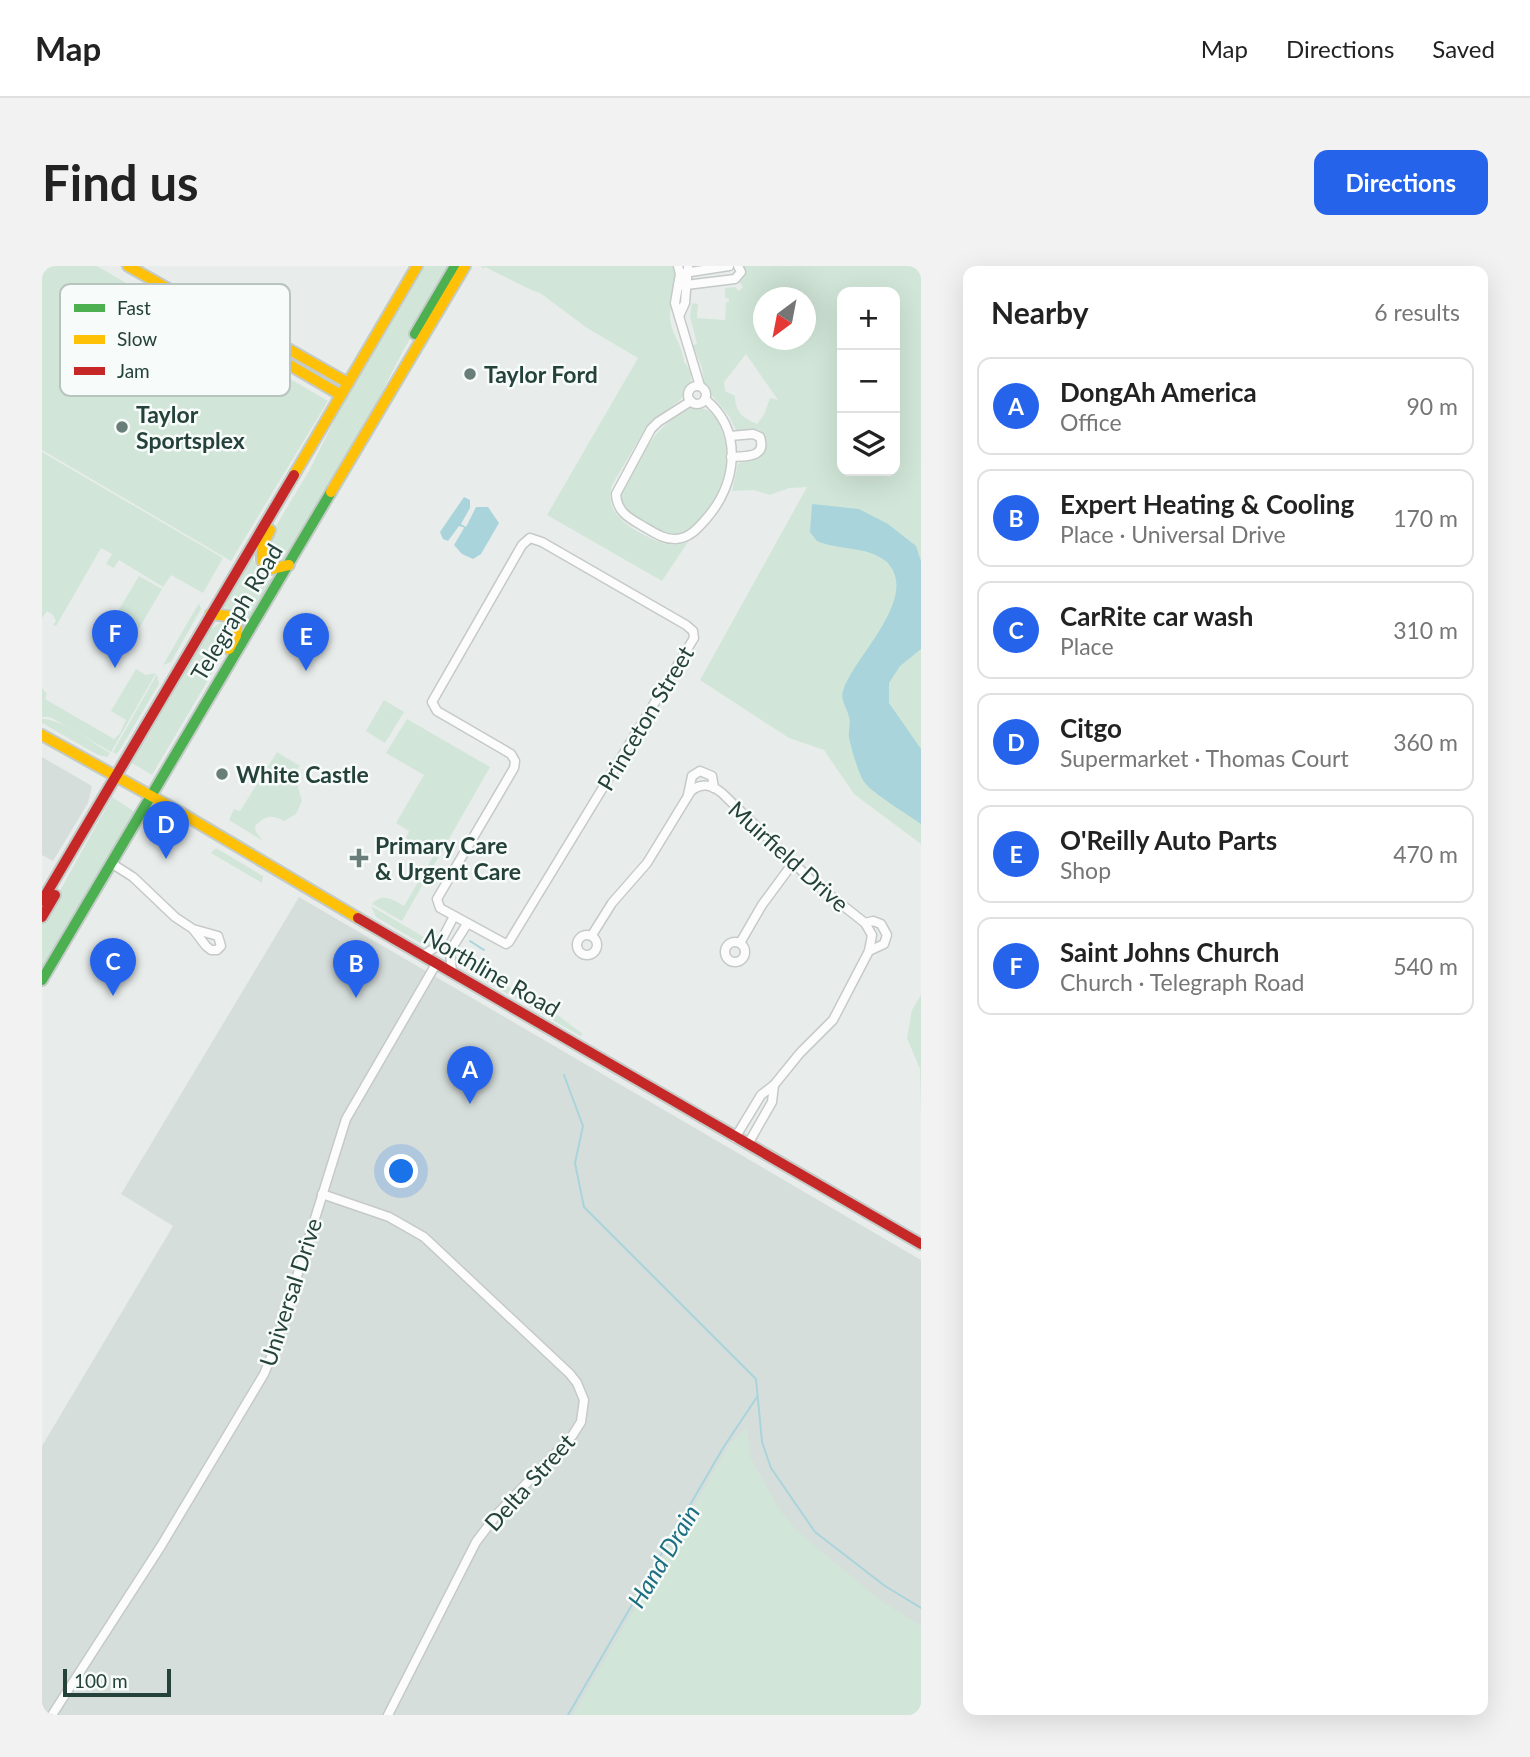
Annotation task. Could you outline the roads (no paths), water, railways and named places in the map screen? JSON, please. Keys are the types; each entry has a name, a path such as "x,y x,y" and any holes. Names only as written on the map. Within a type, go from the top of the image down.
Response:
{"main road":[{"path":"128,266 160,284"},
{"name":"Telegraph Road","path":"42,901 417,266"},
{"path":"397,380 409,343 455,266"},
{"name":"Telegraph Road","path":"42,980 465,266"},
{"path":"290,350 348,383"},
{"path":"290,365 341,395"},
{"path":"289,565 277,569 267,567 260,558 260,548 307,468 316,450 320,430"},
{"path":"164,773 169,751 237,631 237,626 228,616 211,614"},
{"name":"Northline Road","path":"42,735 921,1244"},
{"path":"42,917 70,864 70,853"}],"street":[{"path":"700,386 690,390 688,396 698,404 705,399 706,391 700,386 679,316 685,303 683,269 729,266"},
{"path":"683,286 735,279 741,272 738,266"},
{"path":"691,401 651,429 618,487 616,499 619,509 630,519 665,538 679,539 691,534 722,499 730,478 730,436 722,416 705,399"},
{"path":"730,436 757,435 762,443 761,450 756,455 731,457"},
{"name":"Princeton Street","path":"536,539 687,625 693,631 694,638 509,942 502,944 467,924 440,908 437,899 514,768 515,761 511,754 437,711 432,705 432,699 522,545 526,540 536,539"},
{"name":"Muirfield Drive","path":"688,795 692,776 701,771 712,776 714,788"},
{"name":"Muirfield Drive","path":"688,795 697,786 714,788 793,863 864,923 873,935 869,951"},
{"path":"592,935 612,903 647,863 688,795"},
{"path":"111,863 133,877 175,917 193,929"},
{"path":"740,943 762,905 793,863"},
{"path":"422,956 439,945 454,916"},
{"name":"Muirfield Drive","path":"864,923 873,921 881,924 887,935 884,944 869,951"},
{"path":"452,973 450,951 467,924"},
{"path":"735,1138 761,1095 774,1085 792,1061 833,1020 869,951"},
{"name":"Universal Drive","path":"52,1715 161,1546 264,1374 274,1350 346,1119 436,964"},
{"path":"747,1144 772,1102 774,1085"},
{"name":"Delta Street","path":"322,1194 389,1217 433,1243 570,1374 584,1400 583,1416 572,1436 498,1513 475,1542 388,1715"}],"water":[{"path":"464,497 470,500 470,508 461,524 466,527 476,507 488,507 499,523 481,554 473,559 462,554 454,545 463,527 459,526 448,541 443,539 440,532"},
{"path":"812,504 859,509 888,524 916,546 921,561 921,649 900,666 889,683 889,703 921,749 921,824 875,792 863,779 850,742 850,719 842,698 849,677 891,610 896,593 895,576 887,562 879,557 817,541 810,532"}],"waterway":[{"path":"470,941 484,950"},
{"path":"564,1075 583,1126 575,1163 584,1207 756,1379 762,1442 771,1468 815,1532 885,1586 921,1608"},
{"name":"Hand Drain","path":"568,1715 723,1448 757,1397"}],"place":[{"name":"Taylor Ford","path":"470,374"},
{"name":"Taylor Sportsplex","path":"122,427"},
{"name":"Saint Johns Church","path":"115,668"},
{"name":"O'Reilly Auto Parts","path":"306,671"},
{"name":"White Castle","path":"222,774"},
{"name":"Primary Care & Urgent Care","path":"359,858"},
{"name":"Citgo","path":"166,859"},
{"name":"CarRite car wash","path":"113,996"},
{"name":"Expert Heating & Cooling","path":"356,998"},
{"name":"DongAh America","path":"470,1104"}]}
